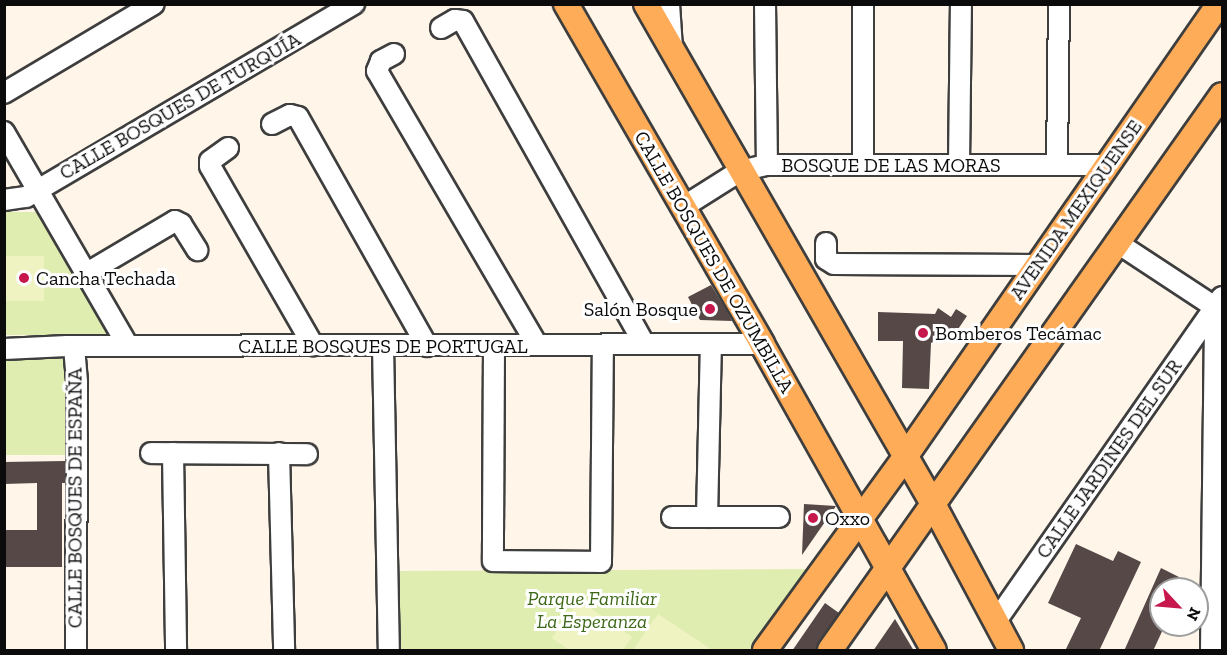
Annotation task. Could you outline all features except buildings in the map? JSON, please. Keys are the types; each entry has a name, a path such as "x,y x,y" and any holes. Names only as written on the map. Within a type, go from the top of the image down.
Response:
{"main road":[{"name":"CALLE BOSQUES DE OZUMBILLA","path":"566,4 762,344 934,651"},
{"path":"646,4 933,504 1011,651"},
{"name":"AVENIDA MEXIQUENSE","path":"765,651 905,457 1219,4"},
{"path":"830,651 1116,242 1222,95"}],"street":[{"path":"4,93 154,4"},
{"name":"CALLE BOSQUES DE TURQUÍA","path":"4,200 26,197 354,4"},
{"path":"669,4 672,48"},
{"path":"765,4 767,165"},
{"path":"863,4 863,164"},
{"path":"959,164 961,4"},
{"path":"1057,164 1059,4"},
{"path":"441,28 456,20 463,21 644,344"},
{"path":"394,54 381,62 377,71 537,345"},
{"path":"272,124 290,115 298,117 427,346"},
{"path":"4,132 128,346"},
{"path":"228,148 210,161 210,166 314,345"},
{"name":"BOSQUE DE LAS MORAS","path":"683,207 740,171 767,165 1109,165"},
{"path":"87,273 176,221 181,224 197,250"},
{"path":"1116,242 1220,304 1211,651"},
{"path":"826,243 826,259 834,264 1038,265"},
{"name":"CALLE JARDINES DEL SUR","path":"996,621 1220,304"},
{"name":"CALLE BOSQUES DE PORTUGAL","path":"4,349 74,346 762,344"},
{"path":"494,346 493,561 601,562 603,345"},
{"path":"707,517 711,345"},
{"name":"CALLE BOSQUES DE ESPAÑA","path":"74,346 77,394 76,651"},
{"path":"383,346 389,651"},
{"path":"151,453 307,454"},
{"path":"173,453 176,651"},
{"path":"279,453 284,651"},
{"path":"672,517 779,517"}],"green space":[{"path":"4,212 36,212 108,335 5,335"},
{"name":"Cancha Techada","path":"5,256 44,256 44,301 5,301"},
{"path":"5,359 68,359 68,455 5,455"},
{"name":"Parque Familiar La Esperanza","path":"813,569 755,650 400,650 400,571"},
{"path":"579,600 632,637 623,650 569,650 552,638"},
{"path":"658,614 712,650 633,650"}],"place":[{"name":"Cancha Techada","path":"24,278"},
{"name":"Salón Bosque","path":"710,309"},
{"name":"Bomberos Tecámac","path":"923,333"},
{"name":"Oxxo","path":"813,518"}]}
